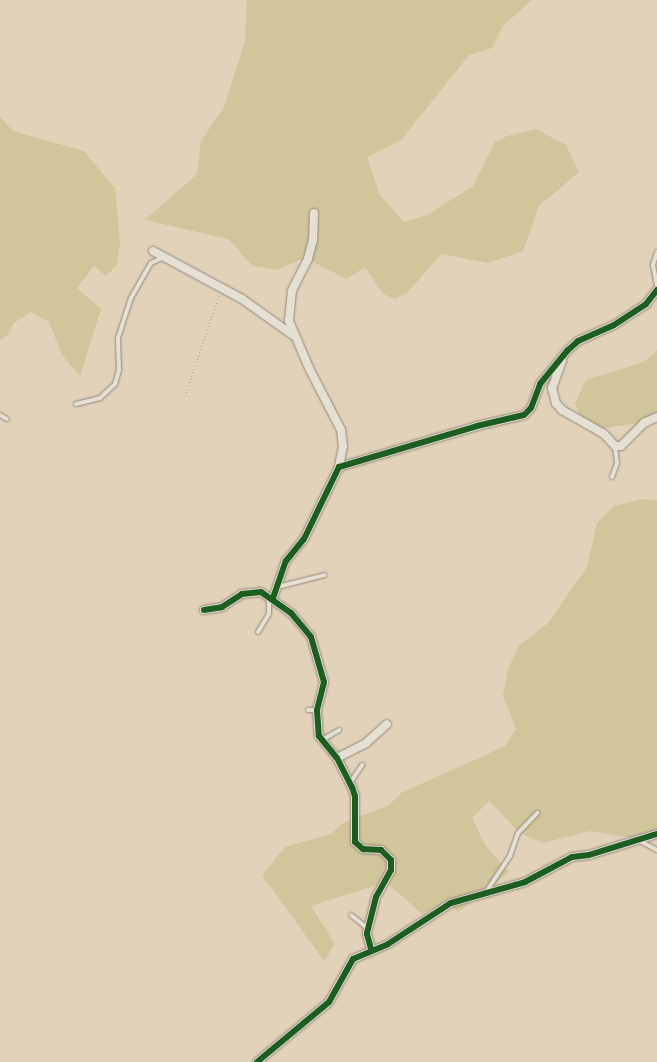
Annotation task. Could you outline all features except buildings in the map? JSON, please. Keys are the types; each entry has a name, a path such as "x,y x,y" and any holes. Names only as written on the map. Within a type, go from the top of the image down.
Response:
{"street":[{"path":"271,597 277,587 286,561 304,538 339,467 343,446 341,430 294,336 289,321 292,290 308,259 313,240 314,213"},
{"path":"153,251 221,288 294,336"},
{"path":"339,467 477,426 490,425 524,415 531,408 540,384 567,350 578,340 614,325 646,304 657,290"},
{"path":"567,350 552,388 556,403 562,410 604,434 615,446 621,446 644,423 657,417"},
{"path":"204,610 222,606 248,592 271,597 291,613 311,638 324,682 317,710 322,740 337,758 355,796 354,842 363,849 381,850 391,860 391,870 376,896 368,930 371,949"},
{"path":"337,758 366,743 387,724"},
{"path":"258,1062 329,1002 352,958 371,949 388,944 450,902 525,882 572,857 589,855 657,834"}],"lane":[{"path":"657,252 653,265 657,286"},
{"path":"76,404 100,398 115,384 119,370 117,344 131,298 151,263 164,257"},
{"path":"0,415 7,419"},
{"path":"612,477 617,463 615,446"},
{"path":"277,587 325,575"},
{"path":"258,632 269,614 271,597"},
{"path":"308,710 317,710"},
{"path":"322,740 339,730"},
{"path":"350,783 362,765"},
{"path":"486,892 510,856 518,833 537,813"},
{"path":"638,840 657,850"},
{"path":"351,915 361,926 368,930"}],"path":[{"path":"185,396 221,288"}],"shaded area":[{"path":"247,0 532,0 503,26 492,48 469,55 401,140 367,157 380,195 404,222 427,215 473,186 495,142 507,136 536,129 566,145 579,172 539,206 523,251 488,263 441,254 407,293 395,299 383,294 365,267 347,279 305,258 276,270 253,266 228,239 145,220 197,174 201,141 224,107 245,41"},
{"path":"0,117 13,131 84,151 115,188 120,243 117,265 106,276 94,266 77,288 101,309 80,376 62,355 49,322 31,312 14,323 8,335 0,340"},
{"path":"657,350 657,420 600,429 594,435 582,424 575,403 586,380 644,362"},
{"path":"643,499 657,501 657,832 643,840 590,831 543,843 520,833 489,801 472,818 485,845 509,872 458,912 445,902 422,914 386,882 311,906 335,944 324,961 262,875 285,847 331,834 343,823 389,805 401,793 505,746 516,729 503,696 508,669 519,646 548,623 587,567 597,523 614,506"}],"cycle path":[{"path":"273,598 286,561 304,539 339,467 477,426 524,415 531,408 540,384 567,351 578,341 614,325 646,304 657,290"},
{"path":"204,610 222,607 242,594 261,592 291,613 311,637 324,682 317,710 319,736 337,758 352,787 355,796 355,842 363,849 381,850 391,860 391,870 376,897 367,934 371,949"},
{"path":"257,1062 329,1002 353,959 388,944 451,903 525,882 572,857 589,855 657,834"}]}
